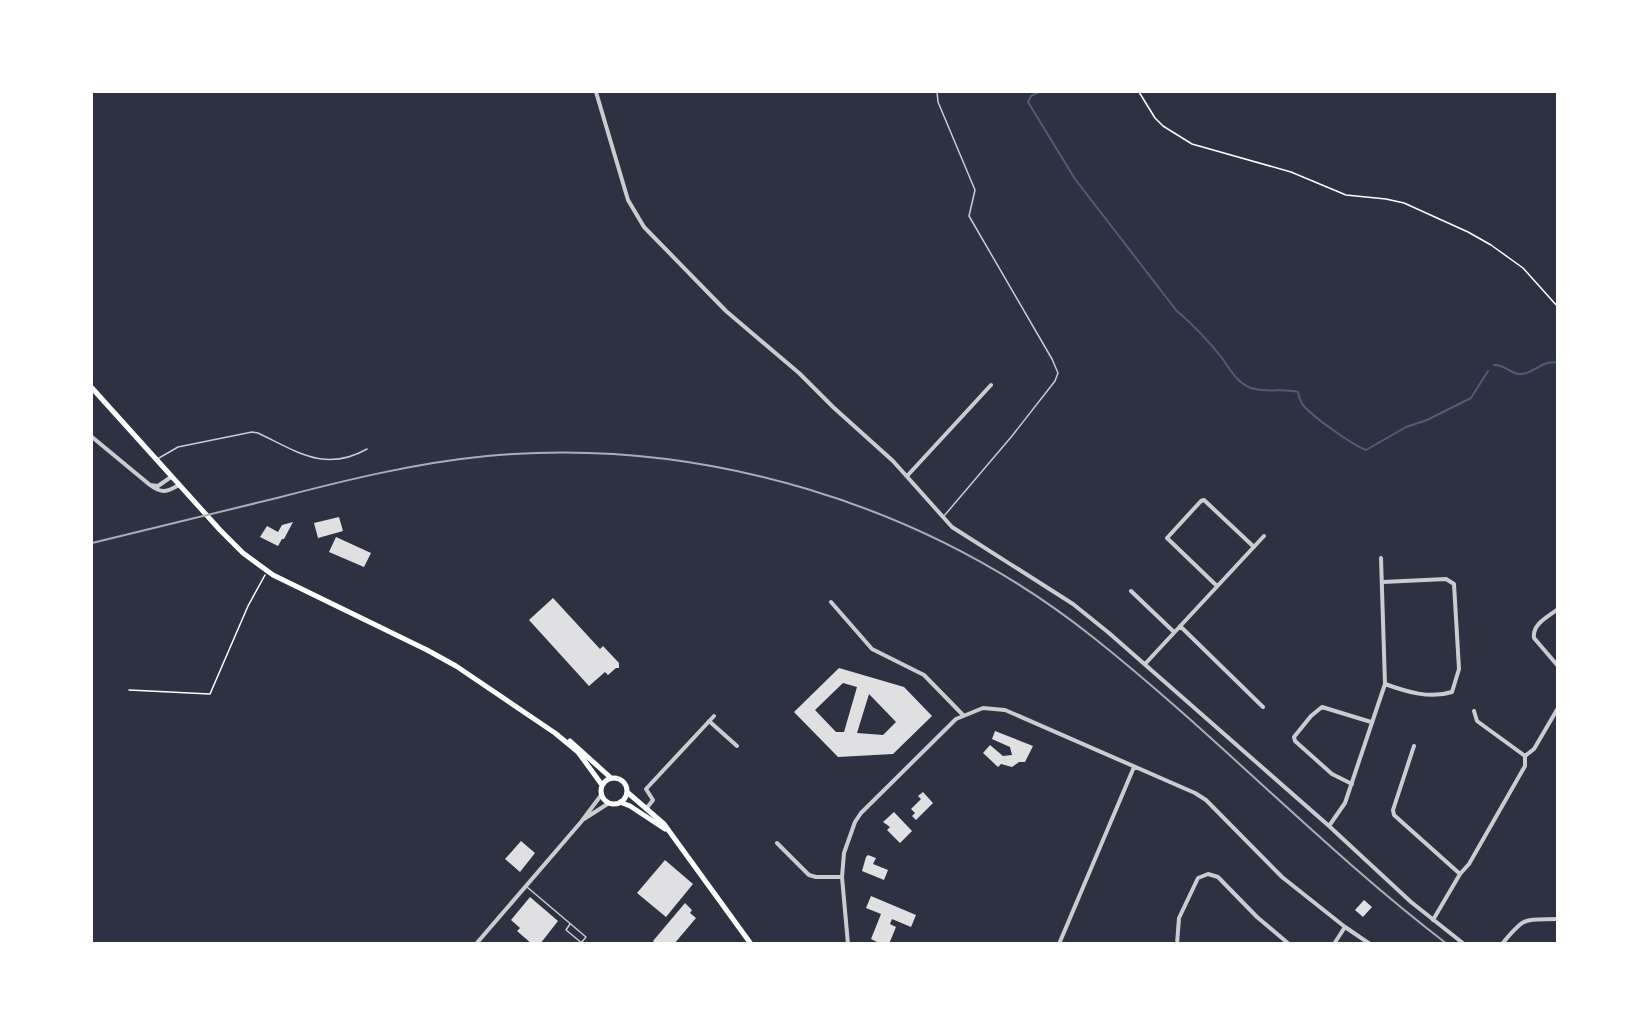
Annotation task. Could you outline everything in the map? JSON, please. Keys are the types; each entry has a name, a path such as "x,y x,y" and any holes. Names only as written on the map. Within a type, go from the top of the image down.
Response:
{"main road":[{"path":"92,388 171,477 243,553 267,571 456,666 555,733 578,752 602,785 602,794 609,803 620,802 630,806 671,834"},
{"path":"555,733 577,745 611,778 623,781 627,792 664,824 752,944"},
{"path":"602,785 611,778"},
{"path":"620,802 627,792"}],"street":[{"path":"596,92 628,200 644,227 726,311 799,373 908,476 952,527 1074,604 1145,664 1433,920 1464,944"},
{"path":"908,476 991,386"},
{"path":"92,436 150,485 162,492 167,492 179,485"},
{"path":"150,485 158,486 171,477"},
{"path":"1217,586 1167,538 1194,509 1204,500 1254,547"},
{"path":"1145,664 1264,536"},
{"path":"1329,826 1345,803 1385,684 1381,558"},
{"path":"1383,582 1446,579 1454,584 1459,669 1452,692 1439,696 1406,692 1385,684"},
{"path":"1131,591 1174,632"},
{"path":"831,602 872,649 924,675 963,715"},
{"path":"1557,609 1534,627 1533,634 1557,666"},
{"path":"1180,626 1263,707"},
{"path":"1352,784 1332,774 1295,741 1294,737 1311,716 1322,707 1371,722"},
{"path":"848,944 842,877 844,853 855,822 861,813 956,719 982,708 1005,710 1195,793 1206,800 1282,877 1370,944"},
{"path":"1525,756 1534,749 1557,708"},
{"path":"1474,711 1477,721 1525,756"},
{"path":"646,809 653,800 646,789 714,716"},
{"path":"709,721 737,746"},
{"path":"1414,746 1393,810 1394,815 1460,874"},
{"path":"1433,920 1523,772 1525,756"},
{"path":"1059,944 1134,767"},
{"path":"476,944 581,822 602,794"},
{"path":"581,822 609,803"},
{"path":"777,843 809,875 816,878 842,877"},
{"path":"1177,944 1179,918 1198,878 1208,874 1218,877 1257,917 1289,944"},
{"path":"1502,944 1519,924 1526,920 1557,919"},
{"path":"1334,944 1345,927"}],"lane":[{"path":"937,92 938,102 975,190 969,216 1058,373 1055,381 1012,436 943,518"},
{"path":"156,460 178,447 252,432 309,458 343,460 367,449"},
{"path":"526,886 571,924 586,937 582,943 566,930 571,924"}],"path":[{"path":"1139,92 1155,118 1163,126 1192,144 1281,169 1346,195 1404,203 1468,232 1523,268 1557,307"},
{"path":"129,690 210,694 248,606 267,571"}],"building":[{"path":"339,517 343,531 318,538 314,523"},
{"path":"293,522 278,546 260,537 267,526 278,532 282,525"},
{"path":"336,537 371,553 364,567 329,552"},
{"path":"553,598 600,649 603,646 619,663 619,668 608,675 605,672 589,686 529,620"},
{"path":"839,668 904,687 932,716 893,754 838,757 794,712","holes":["843,683 857,687 844,732 836,732 815,710","869,694 896,722 883,735 857,733"]},
{"path":"995,731 1033,746 1025,762 1019,762 1012,767 1001,764 998,767 983,753 990,745 1003,756 1012,755 1010,747 992,739"},
{"path":"923,792 933,803 916,820 912,816 915,813 911,809 921,799 918,796"},
{"path":"894,812 912,831 900,843 887,830 890,827 883,822"},
{"path":"521,841 535,853 520,872 505,859"},
{"path":"868,855 876,858 873,864 888,870 884,880 862,871"},
{"path":"665,860 693,884 666,917 637,893"},
{"path":"871,896 916,915 911,927 892,919 890,924 896,927 889,944 881,944 871,939 881,914 866,908"},
{"path":"530,897 558,921 540,944 532,944 517,931 520,928 511,920"},
{"path":"1364,900 1372,907 1363,917 1355,910"},
{"path":"685,903 692,910 690,913 696,918 674,944 656,944 653,941"}],"waterway":[{"path":"1039,92 1031,96 1028,102 1075,179 1176,310 1206,339 1234,375 1246,386 1263,390 1298,392 1303,405 1315,416 1366,450 1406,427 1427,420 1471,398 1488,371"},
{"path":"1494,365 1521,374 1543,364 1558,363"}],"railway":[{"path":"92,543 381,473 487,456 568,453 649,457 729,469 808,489 885,516 959,550 1029,591 1094,638 1139,675 1357,870 1447,944"}]}
